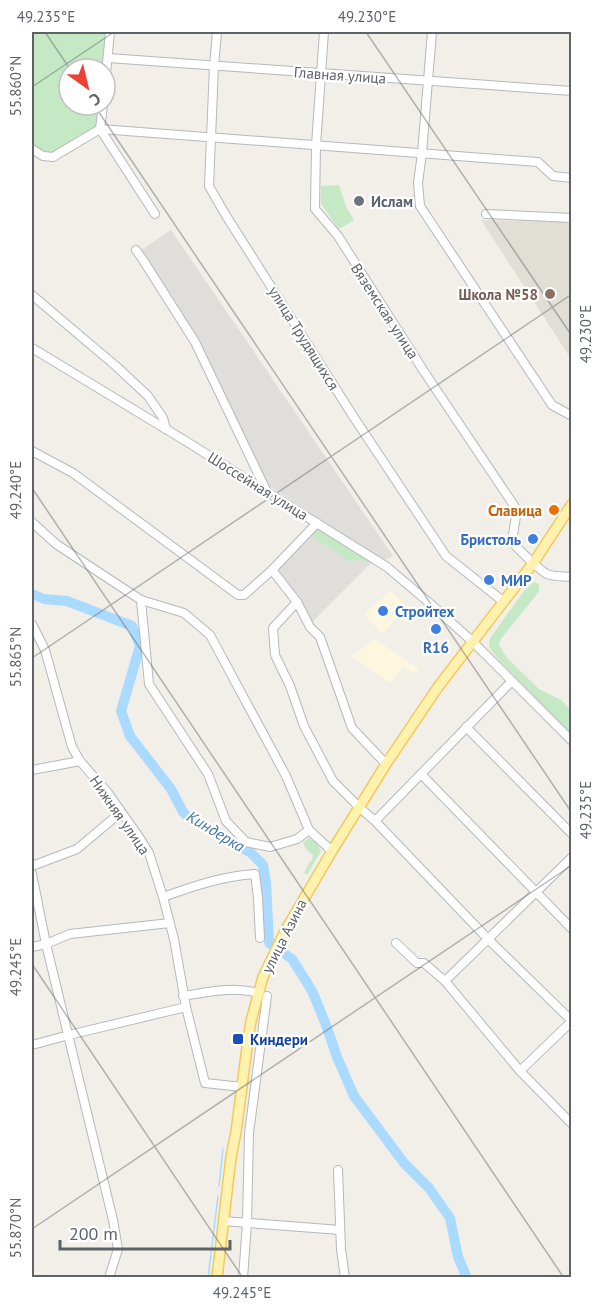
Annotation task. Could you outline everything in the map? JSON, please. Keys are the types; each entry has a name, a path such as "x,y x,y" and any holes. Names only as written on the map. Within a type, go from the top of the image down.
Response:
{"main road":[{"name":"улица Азина","path":"217,1278 249,1030 263,994 263,977 285,931 386,764 428,701 534,562 572,504"}],"street":[{"path":"108,57 110,32"},
{"name":"улица Трудящихся","path":"218,32 208,186 353,416 446,556 504,602"},
{"name":"Вяземская улица","path":"324,32 316,145 315,209 338,236 517,510 512,541 524,555 534,562"},
{"path":"432,32 418,183 420,206 552,405 572,416"},
{"name":"Главная улица","path":"117,59 572,91"},
{"path":"102,117 100,129 155,214"},
{"path":"32,149 43,156 53,157 100,129 538,162 554,176 572,178"},
{"path":"486,214 572,218"},
{"path":"136,250 195,342 267,492"},
{"path":"32,295 148,396 163,418 166,429"},
{"name":"Шоссейная улица","path":"32,348 387,567 473,642 572,741"},
{"path":"149,419 155,412 155,405"},
{"path":"32,451 74,473 238,596 244,595 272,570 317,523"},
{"path":"32,522 56,544 141,600 184,614 210,635 286,776 309,830 332,851"},
{"path":"534,562 549,575 572,577"},
{"path":"272,570 297,602 310,627 320,637 352,728 386,764"},
{"path":"141,600 149,684 208,774 226,821 246,842 270,847 297,839 309,830"},
{"path":"297,602 273,628 275,655 290,686 304,726 333,781 571,1021 520,1071"},
{"name":"Нижняя улица","path":"32,624 45,650 72,747 80,761 108,793 149,853 164,897 174,939 183,996 205,1083 242,1087"},
{"path":"375,821 512,681"},
{"path":"466,727 572,834"},
{"path":"32,770 80,761"},
{"path":"421,774 572,929"},
{"path":"32,866 77,849 121,812"},
{"path":"445,981 572,857"},
{"path":"32,874 46,944 113,1220 118,1249 109,1278"},
{"path":"164,897 206,882 255,874 260,938"},
{"path":"32,947 70,934 170,923"},
{"path":"396,943 417,963 424,963 445,981 520,1071 572,1124"},
{"path":"183,996 232,989 263,994 248,1139 247,1223 243,1278"},
{"path":"32,1045 186,1007"},
{"path":"338,1170 340,1230 345,1278"},
{"path":"223,1221 340,1230"}],"shaded area":[{"name":"Школа №58","path":"481,220 567,222 572,230 571,359"},
{"path":"171,230 393,556 383,561 268,485 196,337 141,250"},
{"path":"318,527 372,562 308,626 277,567"},
{"path":"391,591 403,603 402,611 382,634 364,614"},
{"path":"374,640 419,669 415,674 403,667 390,683 351,656"}],"green space":[{"path":"32,32 105,32 103,57 57,57 57,117 99,117 98,126 48,156 32,146"},
{"path":"339,185 346,207 354,220 339,229 321,204 321,186"},
{"path":"323,529 341,541 341,545 356,549 369,561 351,562 316,539 313,534"},
{"path":"534,582 539,584 537,594 500,640 499,645 507,658 539,689 561,700 571,710 571,734 489,647 490,638 524,591"},
{"path":"309,838 316,842 321,851 307,875 304,873 313,855 306,849 303,842"}],"waterway":[{"name":"Киндерка","path":"32,594 44,599 67,601 132,626 140,646 121,711 130,736 171,789 183,812 192,820 251,853 263,865 269,943 292,959 313,993 354,1096 404,1163 429,1188 450,1218 458,1257 467,1278"},
{"path":"219,1186 223,1149"},
{"path":"208,1278 218,1196"}],"place":[{"name":"Ислам","path":"359,201"},
{"name":"Школа №58","path":"550,294"},
{"name":"Славица","path":"554,510"},
{"name":"Бристоль","path":"533,539"},
{"name":"МИР","path":"489,580"},
{"name":"Стройтех","path":"383,611"},
{"name":"R16","path":"436,629"},
{"name":"Киндери","path":"238,1039"}]}
